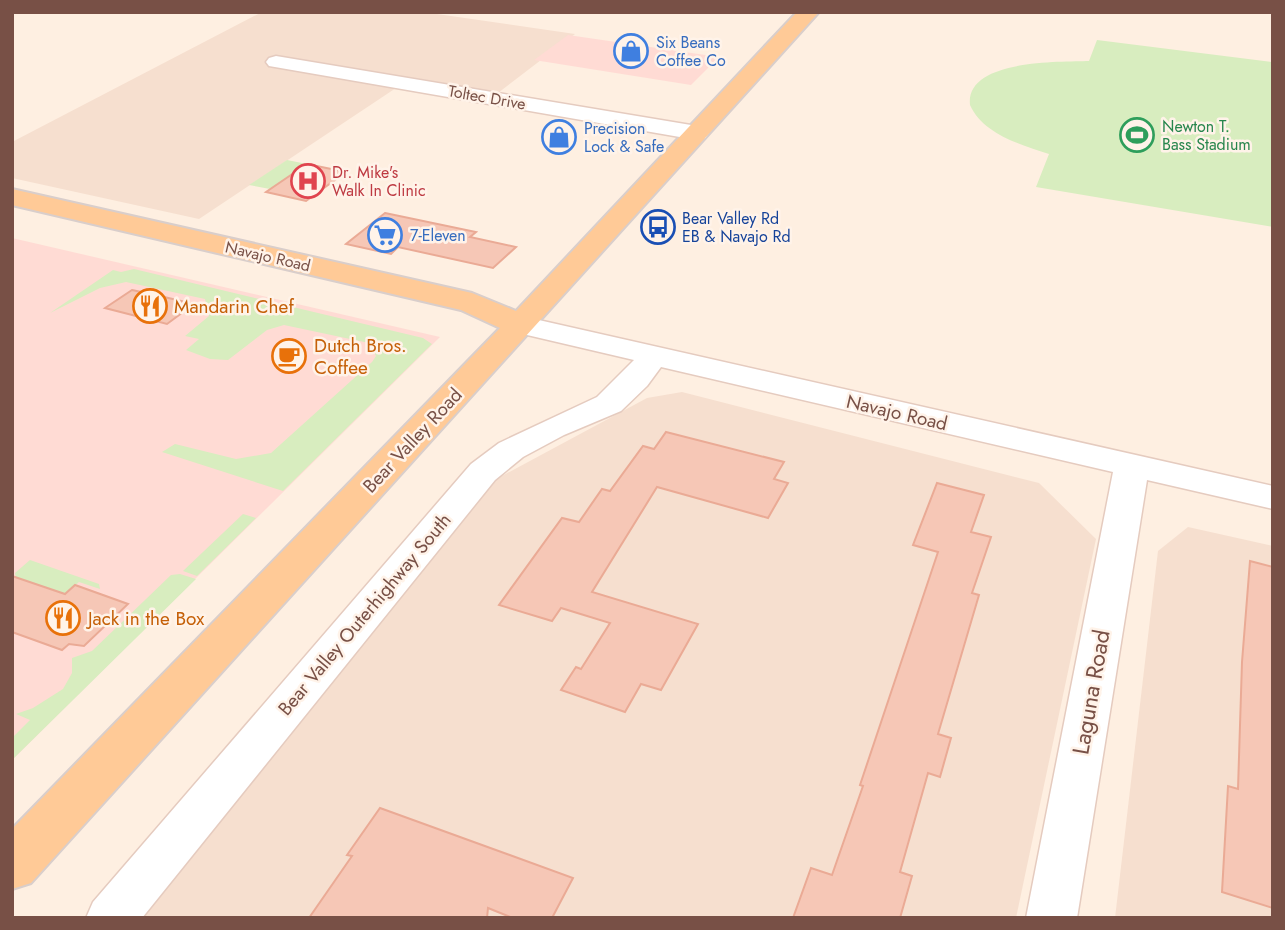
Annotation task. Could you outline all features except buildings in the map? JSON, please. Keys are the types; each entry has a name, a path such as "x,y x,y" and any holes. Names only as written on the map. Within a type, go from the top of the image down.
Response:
{"main road":[{"name":"Bear Valley Road","path":"12,866 521,325 810,12"},
{"name":"Navajo Road","path":"12,197 472,303 521,325"},
{"name":"Navajo Road","path":"12,219 450,322 521,325"}],"street":[{"name":"Toltec Drive","path":"276,62 697,133"},
{"name":"Navajo Road","path":"521,325 1273,498"},
{"name":"Bear Valley Outerhighway South","path":"111,918 482,472 542,433 609,404 636,379 653,356"},
{"name":"Laguna Road","path":"1051,918 1132,466"}],"shaded area":[{"path":"262,12 423,12 575,34 485,103 396,88 199,219 12,178 12,142"},
{"path":"568,35 719,57 691,85 534,60"},
{"path":"12,238 440,337 12,760"},
{"path":"682,392 1039,483 1096,539 1016,918 141,918 498,478 647,398"},
{"path":"1188,527 1273,546 1273,918 1115,918 1158,551"}],"green space":[{"name":"Newton T. Bass Stadium","path":"1097,40 1273,62 1273,227 1036,187 1049,154 1004,137 984,124 970,105 972,90 982,79 1017,66 1089,61"},
{"path":"287,160 307,164 270,189 249,185"},
{"path":"134,269 423,338 432,344 283,491 162,452 175,444 236,459 271,453 372,362 376,356 369,343 284,325 267,330 228,360 210,359 186,350 199,339 185,336 209,316 205,299 126,282 100,288 50,313 113,270 121,272"},
{"path":"243,514 256,518 197,576 183,571"},
{"path":"30,560 99,584 100,589 79,582 65,594 16,578 15,573"},
{"path":"180,574 196,579 12,760 12,738 30,720 16,714 33,708 63,689 72,673 72,658 92,651 171,575"}],"place":[{"name":"Six Beans Coffee Co","path":"631,51"},
{"name":"Newton T. Bass Stadium","path":"1137,135"},
{"name":"Precision Lock & Safe","path":"559,137"},
{"name":"Dr. Mike's Walk In Clinic","path":"308,181"},
{"name":"Bear Valley Rd EB & Navajo Rd","path":"658,227"},
{"name":"7-Eleven","path":"385,235"},
{"name":"Mandarin Chef","path":"150,306"},
{"name":"Dutch Bros. Coffee","path":"289,356"},
{"name":"Jack in the Box","path":"63,618"}]}
